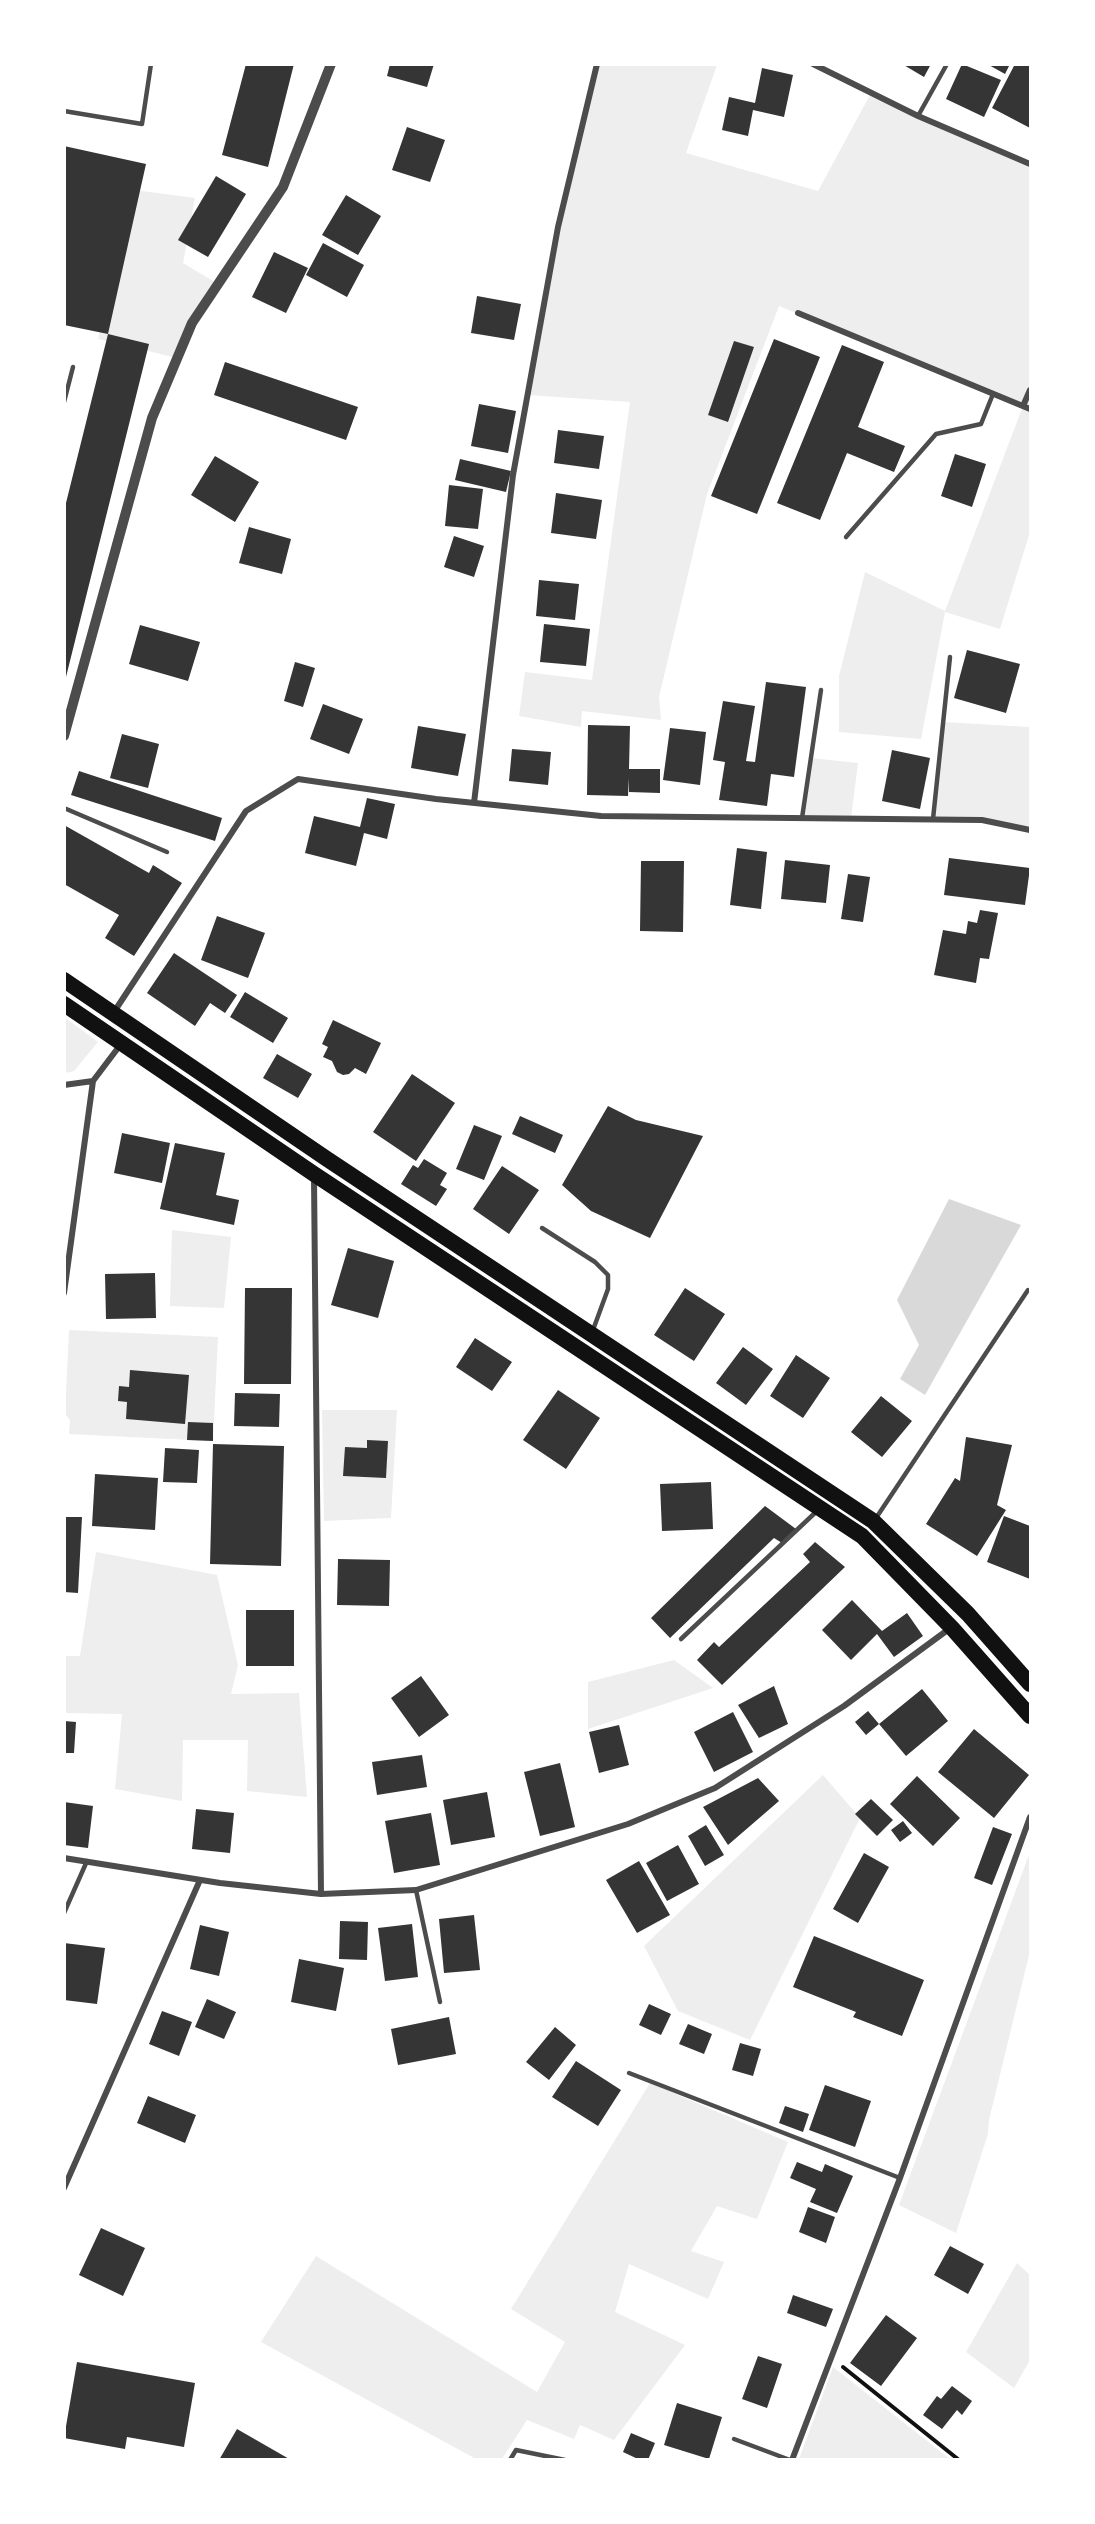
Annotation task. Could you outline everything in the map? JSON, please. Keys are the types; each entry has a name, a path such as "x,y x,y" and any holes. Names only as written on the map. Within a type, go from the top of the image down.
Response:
{"highway":[{"path":"64,980 327,1159 873,1521 968,1614 1030,1684"},
{"path":"64,1004 314,1174 862,1536 952,1628 1030,1716"}],"street":[{"path":"64,736 152,418 192,322 283,187 331,64"},
{"path":"474,803 513,475 558,227 597,64"},
{"path":"813,64 918,116 1030,164"},
{"path":"798,313 1030,409"},
{"path":"1023,406 1030,390"},
{"path":"114,1012 246,811 298,779 474,803 601,816 982,820 1030,830"},
{"path":"64,1293 93,1081 122,1043"},
{"path":"64,1085 93,1081"},
{"path":"314,1174 321,1894"},
{"path":"64,1858 200,1880 321,1894 416,1890 628,1824 715,1788 844,1706 952,1628"},
{"path":"791,2460 900,2178 1030,1817"},
{"path":"64,2188 200,1880"}],"lane":[{"path":"64,111 142,123 152,64"},
{"path":"918,116 947,64"},
{"path":"64,402 74,367"},
{"path":"846,537 936,434 981,424 993,394"},
{"path":"933,819 950,657"},
{"path":"802,818 821,690"},
{"path":"64,808 167,852"},
{"path":"542,1228 595,1262 608,1275 608,1289 592,1333"},
{"path":"873,1521 1028,1290"},
{"path":"681,1639 819,1509"},
{"path":"64,1913 87,1861"},
{"path":"416,1890 440,2002"},
{"path":"629,2073 900,2178"},
{"path":"734,2439 791,2460"},
{"path":"510,2460 516,2450 565,2460"}],"path":[{"path":"831,2358 959,2460"}],"shaded area":[{"path":"597,65 717,65 686,153 818,191 871,93 1030,164 1030,532 1000,629 945,612 921,739 839,732 839,676 865,572 945,611 1023,406 779,306 707,494 659,697 661,720 582,711 581,727 519,716 525,672 592,680 630,402 528,395 558,227"},
{"path":"135,190 195,198 183,263 218,284 177,358 98,339"},
{"path":"943,722 1030,727 1030,830 982,820 933,819"},
{"path":"811,758 858,763 851,818 802,818"},
{"path":"64,1017 98,1042 74,1071 65,1073"},
{"path":"949,1199 1021,1225 925,1395 900,1379 919,1345 897,1300"},
{"path":"172,1230 231,1237 224,1308 170,1306"},
{"path":"69,1330 218,1337 213,1441 69,1434 70,1420 65,1414"},
{"path":"322,1410 397,1410 391,1518 324,1521"},
{"path":"96,1552 217,1575 238,1665 231,1694 299,1693 307,1797 247,1791 248,1740 183,1740 182,1801 115,1789 122,1714 65,1713 65,1656 80,1656"},
{"path":"674,1660 713,1688 588,1729 588,1682"},
{"path":"823,1775 860,1818 750,2040 678,2011 644,1946"},
{"path":"1030,1852 1030,1951 989,2120 988,2134 956,2233 899,2205"},
{"path":"650,2083 788,2142 757,2219 717,2206 691,2251 724,2262 708,2299 629,2264 615,2312 685,2345 614,2440 580,2425 574,2439 527,2420 502,2459 476,2459 261,2342 316,2256 537,2392 565,2342 511,2309"},
{"path":"1017,2263 1030,2275 1030,2360 1014,2388 966,2352"},
{"path":"833,2367 950,2459 799,2459"}],"building":[{"path":"246,64 294,64 268,167 222,155"},
{"path":"390,64 434,64 427,87 387,76"},
{"path":"902,64 931,64 924,77"},
{"path":"962,64 1001,80 984,117 946,99"},
{"path":"987,64 1010,64 1005,74"},
{"path":"1015,64 1030,64 1030,128 992,108"},
{"path":"762,68 793,75 784,117 753,110 748,136 722,130 729,97 755,103"},
{"path":"407,127 445,140 430,182 392,170"},
{"path":"64,146 146,164 108,334 64,325"},
{"path":"216,176 246,194 208,257 178,240"},
{"path":"346,195 381,216 358,255 322,235"},
{"path":"323,243 364,265 347,297 306,275"},
{"path":"274,252 308,268 286,313 252,297"},
{"path":"477,296 521,304 514,340 471,333"},
{"path":"108,334 149,344 64,685 64,511"},
{"path":"774,339 820,357 757,514 711,496"},
{"path":"734,341 754,347 728,422 708,415"},
{"path":"842,345 884,362 858,427 905,446 894,472 847,453 820,520 777,503"},
{"path":"225,362 358,407 346,440 214,395"},
{"path":"479,404 516,411 508,453 471,446"},
{"path":"558,430 604,436 599,469 554,463"},
{"path":"955,454 986,464 972,507 941,496"},
{"path":"215,456 259,482 235,522 191,495"},
{"path":"460,459 511,471 506,492 455,480"},
{"path":"449,485 483,489 478,529 445,526"},
{"path":"556,493 602,500 596,539 551,533"},
{"path":"249,527 291,539 282,574 239,563"},
{"path":"454,536 484,546 474,577 444,567"},
{"path":"539,580 579,584 575,620 536,616"},
{"path":"544,624 590,629 586,666 540,662"},
{"path":"140,625 200,642 188,681 129,664"},
{"path":"967,650 1020,664 1006,713 954,698"},
{"path":"295,662 315,668 303,707 284,701"},
{"path":"766,682 806,687 794,777 771,774 767,806 719,800 725,762 713,760 723,701 755,706 746,761 755,762"},
{"path":"323,704 363,719 349,754 310,739"},
{"path":"588,725 630,726 629,769 660,769 660,793 629,792 629,778 628,796 587,795"},
{"path":"418,726 466,734 458,776 411,768"},
{"path":"670,728 706,732 700,785 663,780"},
{"path":"122,734 159,744 148,788 110,778"},
{"path":"512,749 551,752 548,785 509,781"},
{"path":"892,750 930,758 920,809 882,801"},
{"path":"79,771 222,818 215,841 71,795"},
{"path":"367,798 395,804 387,839 364,833 356,866 305,853 314,816 360,827"},
{"path":"64,825 149,873 153,865 182,883 134,956 105,938 119,915 64,884"},
{"path":"737,848 767,852 761,909 730,905"},
{"path":"949,858 1030,868 1025,905 944,895"},
{"path":"785,860 830,865 826,903 781,899"},
{"path":"641,861 684,861 683,932 640,931"},
{"path":"848,874 870,877 863,922 841,919"},
{"path":"980,910 998,913 989,959 980,958 976,983 934,975 943,930 966,934 968,921 977,923"},
{"path":"217,916 265,933 248,978 201,960"},
{"path":"174,953 237,995 225,1013 210,1003 195,1026 147,993"},
{"path":"245,992 288,1018 273,1043 230,1017"},
{"path":"333,1020 381,1043 366,1074 355,1068 349,1074 343,1075 337,1072 332,1061 323,1057 328,1047 322,1044"},
{"path":"277,1054 312,1074 298,1098 263,1078"},
{"path":"412,1074 455,1103 416,1161 373,1132"},
{"path":"608,1106 636,1120 703,1136 650,1238 591,1211 562,1185"},
{"path":"520,1116 563,1135 555,1153 512,1134"},
{"path":"474,1125 502,1136 484,1180 456,1169"},
{"path":"122,1133 170,1143 162,1183 114,1173"},
{"path":"175,1143 225,1153 216,1195 239,1200 234,1225 160,1209"},
{"path":"424,1159 447,1173 440,1185 447,1189 436,1206 401,1184 413,1165 418,1168"},
{"path":"502,1166 539,1190 509,1234 473,1209"},
{"path":"348,1248 394,1261 378,1318 331,1305"},
{"path":"155,1273 156,1318 106,1319 105,1274"},
{"path":"245,1288 292,1288 291,1384 244,1384"},
{"path":"685,1288 725,1314 694,1361 654,1335"},
{"path":"475,1338 512,1362 492,1391 456,1367"},
{"path":"743,1347 773,1369 746,1405 716,1383"},
{"path":"796,1355 830,1378 803,1418 770,1396"},
{"path":"130,1370 189,1375 185,1424 126,1419 127,1402 118,1401 119,1386 129,1387"},
{"path":"558,1390 600,1418 566,1469 523,1440"},
{"path":"235,1393 280,1394 279,1427 234,1426"},
{"path":"881,1396 912,1421 882,1457 851,1432"},
{"path":"188,1422 213,1423 213,1441 187,1440"},
{"path":"966,1437 1012,1445 997,1505 1006,1510 977,1556 926,1524 955,1478 960,1481"},
{"path":"367,1440 388,1441 386,1478 343,1476 345,1447 367,1448"},
{"path":"213,1444 284,1446 281,1566 210,1564"},
{"path":"165,1448 199,1450 197,1483 163,1482"},
{"path":"95,1474 158,1478 155,1530 92,1526"},
{"path":"711,1482 713,1529 662,1531 660,1484"},
{"path":"765,1506 796,1529 782,1543 774,1538 670,1638 651,1618"},
{"path":"1004,1516 1030,1526 1030,1579 987,1562"},
{"path":"64,1517 82,1517 78,1593 64,1592"},
{"path":"815,1542 845,1567 722,1685 697,1660 714,1642 719,1647 810,1562 803,1554"},
{"path":"338,1559 390,1560 389,1606 337,1605"},
{"path":"852,1600 882,1631 907,1613 923,1636 894,1657 877,1634 851,1660 822,1630"},
{"path":"246,1610 294,1610 294,1666 246,1666"},
{"path":"421,1676 449,1715 419,1737 391,1698"},
{"path":"774,1686 788,1724 759,1738 738,1705"},
{"path":"922,1689 948,1721 906,1756 879,1724"},
{"path":"868,1711 879,1724 866,1735 855,1722"},
{"path":"733,1712 753,1752 714,1772 694,1732"},
{"path":"64,1721 76,1722 74,1753 64,1753"},
{"path":"619,1725 629,1765 599,1773 589,1732"},
{"path":"974,1729 1029,1775 994,1818 938,1772"},
{"path":"422,1755 427,1787 377,1795 372,1762"},
{"path":"560,1763 575,1827 540,1836 524,1772"},
{"path":"917,1776 960,1818 933,1846 890,1804"},
{"path":"758,1778 779,1801 728,1845 703,1807"},
{"path":"487,1792 495,1837 451,1845 443,1800"},
{"path":"871,1799 893,1820 877,1836 855,1814"},
{"path":"64,1802 93,1806 88,1848 64,1845"},
{"path":"196,1809 234,1813 230,1853 192,1849"},
{"path":"431,1813 440,1865 394,1873 385,1821"},
{"path":"903,1821 912,1833 900,1842 891,1830"},
{"path":"706,1825 724,1855 705,1866 688,1836"},
{"path":"993,1827 1012,1834 992,1885 974,1878"},
{"path":"678,1845 699,1884 667,1901 646,1863"},
{"path":"864,1853 889,1867 858,1923 833,1909"},
{"path":"639,1861 670,1915 637,1933 606,1880"},
{"path":"474,1915 480,1970 444,1973 439,1919"},
{"path":"340,1921 368,1922 367,1960 339,1959"},
{"path":"412,1924 418,1977 385,1981 378,1928"},
{"path":"200,1925 229,1932 219,1976 190,1969"},
{"path":"814,1936 924,1980 902,2036 853,2017 856,2012 793,1987"},
{"path":"64,1943 105,1948 97,2004 64,2000"},
{"path":"299,1959 344,1968 336,2011 291,2002"},
{"path":"207,1999 236,2012 224,2039 195,2027"},
{"path":"649,2004 671,2014 661,2035 639,2025"},
{"path":"162,2011 192,2022 179,2056 149,2044"},
{"path":"449,2017 456,2054 398,2065 391,2029"},
{"path":"688,2024 712,2034 704,2054 679,2044"},
{"path":"555,2027 576,2045 549,2080 526,2062"},
{"path":"740,2043 761,2049 753,2076 732,2070"},
{"path":"576,2061 621,2090 598,2126 552,2097"},
{"path":"825,2085 871,2101 855,2147 809,2130"},
{"path":"148,2096 196,2115 185,2143 137,2123"},
{"path":"785,2106 809,2114 803,2132 779,2123"},
{"path":"797,2162 822,2172 825,2164 853,2176 837,2213 810,2202 816,2189 790,2178"},
{"path":"808,2207 835,2217 826,2243 799,2232"},
{"path":"101,2228 145,2248 123,2296 79,2275"},
{"path":"950,2246 984,2264 968,2294 934,2275"},
{"path":"793,2295 833,2309 826,2327 787,2313"},
{"path":"886,2315 917,2338 881,2386 850,2363"},
{"path":"758,2356 782,2364 767,2408 742,2399"},
{"path":"77,2362 195,2383 184,2447 127,2437 125,2449 64,2438"},
{"path":"952,2386 972,2401 962,2415 957,2410 942,2429 923,2415 937,2396 941,2399"},
{"path":"677,2403 722,2417 709,2459 664,2445"},
{"path":"237,2429 291,2460 219,2460"},
{"path":"631,2433 655,2443 648,2460 640,2460 623,2452"}]}
